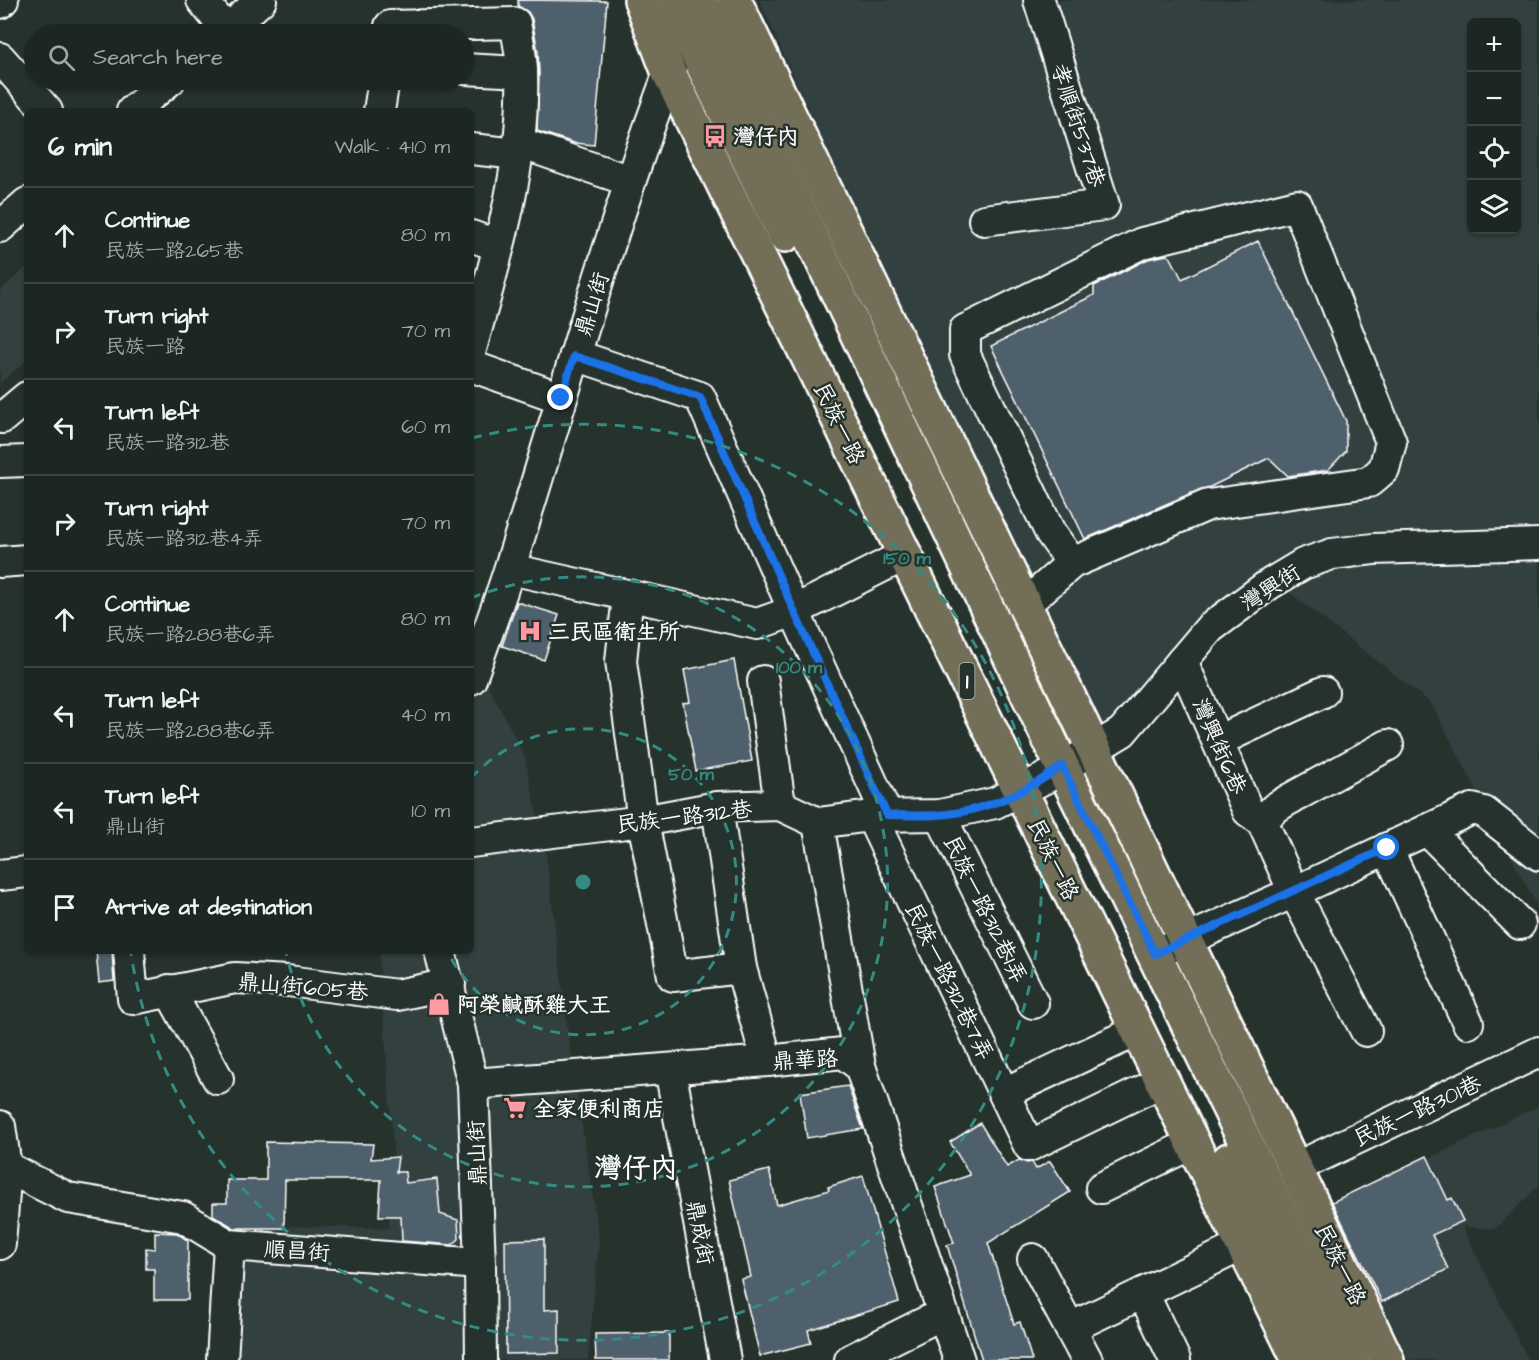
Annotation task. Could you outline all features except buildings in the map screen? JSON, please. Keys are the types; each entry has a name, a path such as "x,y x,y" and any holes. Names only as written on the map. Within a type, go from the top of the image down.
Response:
{"main road":[{"name":"民族一路","path":"641,0 669,73 905,555 1155,954 1352,1360"},
{"name":"民族一路","path":"734,0 1388,1360"},
{"name":"民族一路","path":"689,7 1043,778 1325,1360"},
{"name":"民族一路","path":"1043,778 1137,1031 1299,1360"}],"street":[{"path":"0,3 3,0"},
{"path":"202,0 219,24"},
{"path":"235,24 261,0"},
{"name":"孝順街537巷","path":"984,220 1104,205 1039,0"},
{"name":"鼎山街","path":"474,671 510,569 574,356 689,7"},
{"path":"390,20 515,23 522,72 519,149 512,197 474,338"},
{"path":"0,58 24,85"},
{"path":"474,70 522,72"},
{"path":"28,90 44,108"},
{"path":"136,108 158,90"},
{"path":"379,108 382,90"},
{"path":"474,149 519,149 630,181"},
{"path":"1024,605 1072,563 1208,505 1369,482 1384,469 1392,442 1297,205 1142,243 965,330 965,355 1050,532 1072,563"},
{"path":"0,227 24,206"},
{"path":"474,237 499,246"},
{"name":"民族一路312巷7弄","path":"574,356 700,397 794,611 879,816 1029,1146 1163,1082"},
{"path":"474,367 561,398"},
{"path":"2,418 24,400"},
{"path":"0,462 24,461"},
{"name":"灣興街","path":"1043,778 1122,732 1210,628 1268,585 1303,564 1332,554 1373,549 1539,544"},
{"path":"510,569 757,624 794,611 905,555"},
{"path":"0,562 24,560"},
{"path":"628,595 621,661 643,821 673,976 741,968"},
{"name":"灣興街6巷","path":"1182,661 1248,811 1262,821 1294,892 1365,1030"},
{"path":"764,681 780,805"},
{"path":"1218,741 1323,692"},
{"path":"1262,821 1275,808 1288,800 1388,745"},
{"path":"860,1066 818,823 879,816 940,815 995,803 1043,778"},
{"name":"民族一路312巷","path":"474,842 643,821 717,807 780,805 818,823"},
{"path":"717,807 741,968 766,1061"},
{"path":"1155,954 1472,809 1484,813 1539,855"},
{"name":"民族一路312巷1弄","path":"940,815 1033,1003"},
{"path":"1427,830 1520,924"},
{"path":"1387,848 1468,1023"},
{"path":"0,875 24,872"},
{"name":"鼎山街605巷","path":"129,954 133,999 235,978 288,981 397,995 450,984"},
{"name":"鼎山街","path":"441,954 473,1084 481,1360"},
{"path":"170,990 218,1079"},
{"path":"1004,1092 1137,1031"},
{"name":"民族一路301巷","path":"1295,1168 1539,1052"},
{"name":"鼎華路","path":"473,1084 843,1053 860,1066 959,1360"},
{"name":"鼎成街","path":"670,1069 725,1360"},
{"path":"0,1126 3,1167 0,1244"},
{"path":"1101,1188 1193,1143"},
{"path":"3,1167 68,1198 183,1217 229,1245 222,1360"},
{"name":"順昌街","path":"229,1245 480,1264"},
{"path":"1070,1328 1243,1245"},
{"path":"1033,1260 1087,1360"},
{"path":"1143,1293 1175,1360"},
{"path":"850,1360 942,1314"}],"shaded area":[{"path":"759,0 1539,0 1539,910 1432,704 1275,581 1108,736 1077,677 887,282"},
{"path":"24,270 24,363 0,383 0,291"},
{"path":"474,658 524,755 546,854 567,1026 599,1239 588,1360 211,1360 220,1225 389,1228 394,1159 379,954 474,954"},
{"path":"1539,1106 1539,1185 1495,1229 1462,1226 1528,1360 1408,1360 1333,1204"}],"place":[{"name":"灣仔內","path":"715,136"},
{"name":"三民區衛生所","path":"530,631"},
{"name":"阿榮鹹酥雞大王","path":"439,1004"},
{"name":"全家便利商店","path":"515,1108"}],"district":[{"name":"灣仔內","path":"636,1167"}],"route":[{"path":"561,398 574,356 700,397 887,815 940,815 995,803 1047,777 1062,766 1155,954 1387,848"}]}
